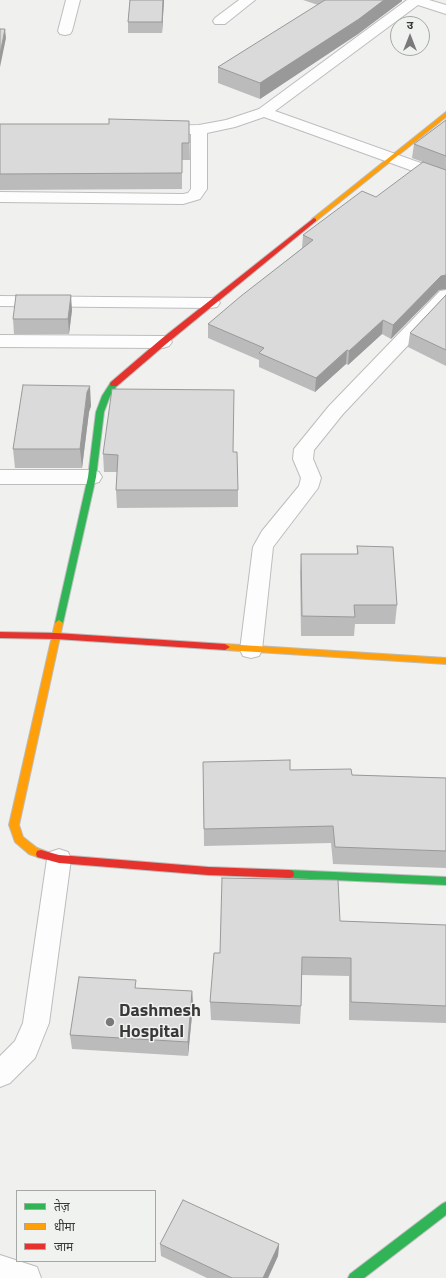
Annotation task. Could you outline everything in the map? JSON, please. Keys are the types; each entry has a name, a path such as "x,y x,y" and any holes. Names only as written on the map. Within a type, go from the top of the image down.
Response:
{"street":[{"path":"66,31 73,0"},
{"path":"220,21 248,0"},
{"path":"144,129 199,130 230,124 264,112 415,0 446,10"},
{"path":"264,112 446,178"},
{"path":"446,114 163,342 116,382 106,396 100,412 92,477 14,825 19,839 33,851 59,859 208,871 446,881"},
{"path":"0,197 183,199 194,196 199,189 199,130"},
{"path":"251,650 263,547 269,536 308,488 311,478 303,459 304,449 336,410 446,295"},
{"path":"0,301 211,303"},
{"path":"0,341 163,342"},
{"path":"0,477 92,477"},
{"path":"0,635 56,636 251,650 446,661"},
{"path":"0,1074 25,1049 36,1023 59,859"},
{"path":"354,1278 446,1208"},
{"path":"0,1270 26,1278"}],"building":[{"path":"130,0 163,0 162,22 128,22"},
{"path":"325,0 384,0 359,19 260,83 218,67"},
{"path":"0,29 5,29 0,54"},
{"path":"109,119 189,121 189,143 182,143 182,173 0,174 0,124 109,124"},
{"path":"446,120 446,156 414,144"},
{"path":"423,162 446,170 446,275 441,276 393,325 383,320 316,378 259,353 264,348 208,324 241,296 313,240 303,235 362,191 376,197"},
{"path":"16,295 71,295 68,319 13,319"},
{"path":"446,295 446,350 410,333"},
{"path":"23,385 90,386 87,392 80,449 13,449"},
{"path":"112,389 234,390 233,452 237,452 238,490 116,490 118,455 103,454"},
{"path":"357,546 393,547 397,605 354,605 355,617 302,616 301,554 358,554"},
{"path":"290,760 290,770 351,769 352,775 446,778 446,851 335,847 333,826 204,829 203,762"},
{"path":"222,878 338,880 340,921 446,925 446,1006 351,1002 351,958 302,957 301,1006 210,1002 214,953 220,953"},
{"path":"79,977 136,980 135,988 192,991 188,1042 70,1035"},
{"path":"183,1200 279,1244 263,1278 232,1278 160,1244"}],"traffic: fast":[{"path":"59,623 92,477 100,412 106,396 114,384"},
{"path":"289,874 446,881"},
{"path":"354,1278 446,1208"}],"traffic: slow":[{"path":"314,220 446,114"},
{"path":"41,854 33,851 19,839 14,825 59,623"},
{"path":"225,647 446,661"}],"traffic: jam":[{"path":"114,384 163,342 314,220"},
{"path":"0,635 56,636 225,647"},
{"path":"41,854 59,859 208,871 289,874"}],"place":[{"name":"Dashmesh Hospital","path":"110,1022"}]}
